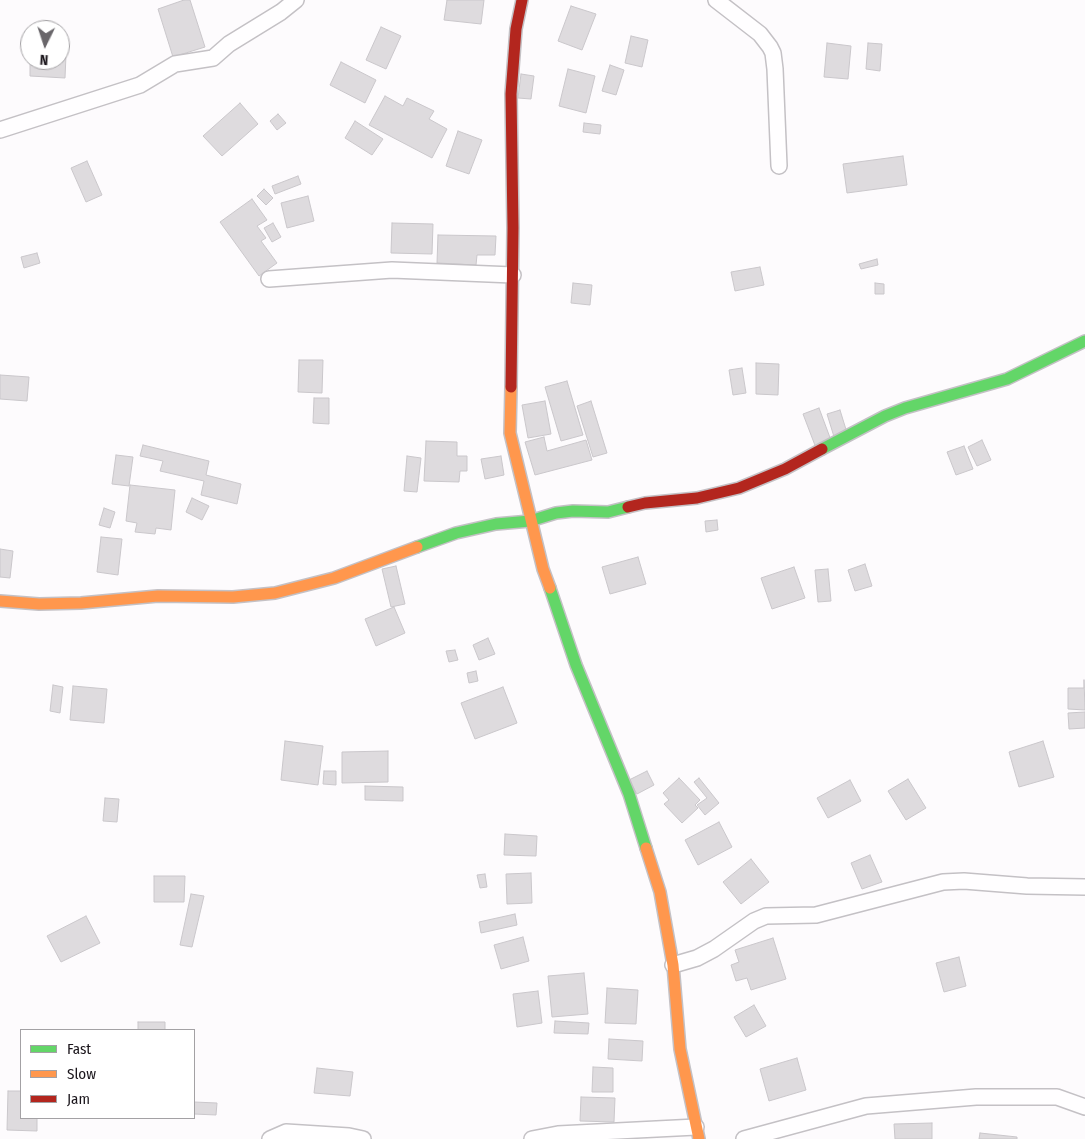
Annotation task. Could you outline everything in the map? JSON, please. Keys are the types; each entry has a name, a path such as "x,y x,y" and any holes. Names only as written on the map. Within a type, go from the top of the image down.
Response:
{"street":[{"path":"0,130 140,85 175,64 212,58 229,44 281,12 296,0"},
{"path":"522,0 516,29 511,94 513,275 510,433 542,569 561,617 576,665 629,794 660,892 674,964 680,1049 698,1133 558,1134 532,1139"},
{"path":"716,0 760,34 773,53 779,166"},
{"path":"269,279 392,270 513,275"},
{"path":"0,601 40,604 82,603 158,596 232,597 275,593 334,578 456,533 496,524 530,521 556,513 573,511 608,512 645,503 697,498 739,488 786,469 885,416 905,408 1007,379 1085,341"},
{"path":"674,964 698,958 766,916 816,915 942,882 964,881 1026,886 1085,887"},
{"path":"744,1139 801,1122 866,1106 976,1097 1057,1098 1085,1108"},
{"path":"270,1139 286,1132 349,1136 363,1139"}],"building":[{"path":"184,0 190,0 205,47 173,57 158,9"},
{"path":"447,0 484,0 481,24 444,20"},
{"path":"571,6 596,14 582,50 558,41"},
{"path":"381,27 401,36 386,69 366,60"},
{"path":"631,36 648,40 642,67 625,63"},
{"path":"827,43 851,46 848,79 824,77"},
{"path":"868,43 882,44 880,71 866,69"},
{"path":"341,62 376,80 365,103 330,85"},
{"path":"610,65 624,70 616,95 602,91"},
{"path":"568,69 595,76 586,113 559,106"},
{"path":"30,70 65,70 65,78 30,76"},
{"path":"521,74 534,76 531,99 518,98"},
{"path":"385,96 403,106 407,98 434,111 429,119 447,129 432,158 369,125"},
{"path":"240,103 258,124 222,156 203,136"},
{"path":"278,114 286,123 277,130 270,121"},
{"path":"355,121 383,139 372,155 345,138"},
{"path":"584,123 601,125 600,134 583,132"},
{"path":"458,131 482,140 469,174 446,166"},
{"path":"903,156 907,185 847,193 843,164"},
{"path":"87,161 102,195 86,202 71,168"},
{"path":"298,176 301,184 275,194 272,186"},
{"path":"264,189 273,198 266,205 257,196"},
{"path":"308,196 314,221 287,228 281,203"},
{"path":"252,199 267,220 257,226 266,238 261,241 277,263 259,276 220,222"},
{"path":"273,223 281,237 272,242 264,228"},
{"path":"392,223 433,224 432,254 391,253"},
{"path":"438,235 496,236 495,255 477,255 476,265 437,263"},
{"path":"37,253 40,263 24,268 21,257"},
{"path":"877,259 878,265 861,269 859,264"},
{"path":"760,267 764,285 735,291 731,272"},
{"path":"573,283 592,285 590,305 571,303"},
{"path":"875,283 884,284 884,294 875,294"},
{"path":"299,360 323,360 322,393 298,392"},
{"path":"756,363 779,364 778,395 756,394"},
{"path":"742,368 746,393 733,395 729,370"},
{"path":"0,375 29,377 27,401 0,399"},
{"path":"567,381 583,435 561,441 545,387"},
{"path":"314,398 329,398 329,424 313,423"},
{"path":"545,401 551,434 528,438 522,405"},
{"path":"591,401 607,453 593,457 577,406"},
{"path":"819,408 832,443 816,448 803,414"},
{"path":"840,410 848,436 835,440 827,414"},
{"path":"544,437 547,451 586,440 592,460 535,475 525,442"},
{"path":"982,440 991,460 977,466 968,447"},
{"path":"426,441 457,442 457,456 467,456 467,471 460,471 459,482 424,481"},
{"path":"143,445 209,461 206,475 241,484 237,504 201,495 204,481 160,471 163,461 140,456"},
{"path":"964,446 973,469 956,475 947,452"},
{"path":"116,455 133,457 129,486 112,484"},
{"path":"407,456 421,458 417,492 404,491"},
{"path":"501,456 504,475 485,479 481,459"},
{"path":"130,485 175,490 171,530 156,528 155,534 135,532 137,523 126,521"},
{"path":"192,498 209,506 202,520 186,512"},
{"path":"104,508 115,512 110,528 99,525"},
{"path":"717,520 718,530 706,532 705,521"},
{"path":"101,537 122,539 118,575 97,572"},
{"path":"0,549 13,551 10,578 0,577"},
{"path":"638,557 646,584 610,594 602,567"},
{"path":"865,564 872,586 855,591 848,570"},
{"path":"396,566 405,604 391,607 382,569"},
{"path":"794,567 805,598 772,609 761,578"},
{"path":"828,569 831,601 818,602 815,570"},
{"path":"394,607 405,633 376,646 365,619"},
{"path":"488,638 495,654 479,660 473,645"},
{"path":"455,650 458,660 449,662 446,651"},
{"path":"476,671 478,681 469,683 467,673"},
{"path":"1084,680 1085,710 1068,709 1068,688 1084,688"},
{"path":"53,685 63,687 60,713 50,711"},
{"path":"73,686 107,689 104,723 70,720"},
{"path":"503,687 517,723 475,739 461,703"},
{"path":"1085,712 1085,728 1069,729 1068,713"},
{"path":"285,741 323,746 318,785 281,780"},
{"path":"1043,741 1054,777 1019,787 1009,752"},
{"path":"388,751 388,782 342,783 342,752"},
{"path":"324,771 336,771 336,785 323,784"},
{"path":"647,771 654,785 637,794 629,780"},
{"path":"679,778 700,800 695,805 698,808 682,823 664,804 669,800 663,793"},
{"path":"699,778 719,803 705,815 697,805 707,798 694,782"},
{"path":"908,779 926,808 906,820 888,791"},
{"path":"850,780 861,801 828,818 817,798"},
{"path":"365,786 403,787 403,801 365,800"},
{"path":"105,798 119,799 117,822 103,821"},
{"path":"719,822 732,847 698,865 685,840"},
{"path":"505,834 537,836 536,856 504,855"},
{"path":"870,855 882,882 862,889 851,863"},
{"path":"751,859 769,882 741,904 723,882"},
{"path":"531,873 532,903 507,904 506,874"},
{"path":"485,874 487,887 480,888 477,875"},
{"path":"154,876 185,876 184,902 154,902"},
{"path":"191,894 204,896 192,947 180,945"},
{"path":"515,914 517,925 481,933 479,922"},
{"path":"86,916 100,943 61,962 47,936"},
{"path":"523,937 529,961 501,969 494,945"},
{"path":"773,938 786,979 751,990 747,978 736,981 731,965 739,962 735,950"},
{"path":"959,957 966,986 944,992 936,963"},
{"path":"584,973 588,1014 552,1017 548,976"},
{"path":"607,988 638,990 636,1024 605,1023"},
{"path":"538,991 542,1023 517,1027 513,994"},
{"path":"754,1005 766,1026 746,1037 734,1017"},
{"path":"555,1021 589,1023 588,1034 554,1033"},
{"path":"138,1022 165,1022 165,1029 138,1029"},
{"path":"609,1039 643,1041 642,1061 608,1059"},
{"path":"797,1058 806,1090 769,1101 760,1069"},
{"path":"593,1067 613,1068 613,1092 592,1092"},
{"path":"317,1068 353,1072 350,1096 314,1093"},
{"path":"8,1091 20,1091 20,1119 37,1119 37,1131 7,1130"},
{"path":"581,1097 615,1098 614,1122 580,1121"},
{"path":"195,1102 217,1103 216,1115 195,1114"},
{"path":"932,1123 932,1139 895,1139 894,1124"},
{"path":"980,1133 1017,1137 1017,1139 979,1139"}],"traffic: fast":[{"path":"822,449 885,416 905,408 1007,379 1085,341"},
{"path":"417,547 456,533 496,524 530,521 556,513 573,511 608,512 628,507"},
{"path":"550,588 576,665 629,794 646,848"}],"traffic: slow":[{"path":"511,387 510,433 543,569 550,588"},
{"path":"0,601 39,604 81,603 158,596 233,597 275,593 334,578 417,547"},
{"path":"646,848 660,892 673,965 680,1049 699,1139"}],"traffic: jam":[{"path":"511,387 513,228 511,94 516,29 522,0"},
{"path":"628,507 645,503 697,498 739,488 785,469 822,449"}]}
